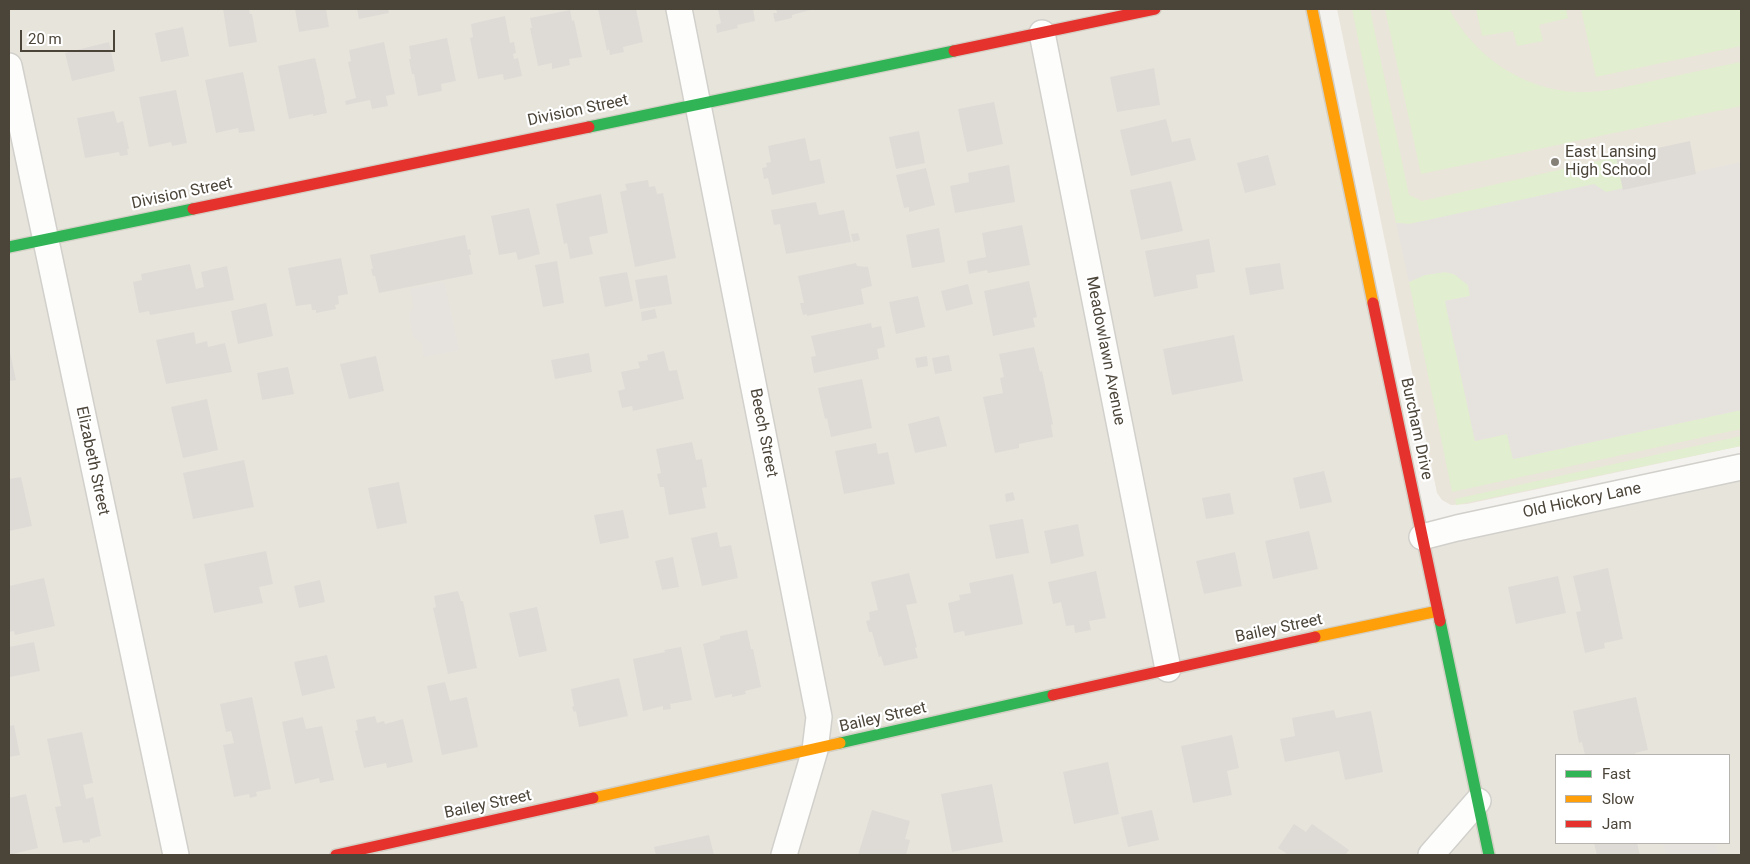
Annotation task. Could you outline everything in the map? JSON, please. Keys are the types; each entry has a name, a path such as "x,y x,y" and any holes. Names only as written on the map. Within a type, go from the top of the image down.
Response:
{"street":[{"name":"Beech Street","path":"679,9 819,718 815,750 784,855"},
{"name":"Division Street","path":"9,247 1155,9"},
{"name":"Burcham Drive","path":"1312,9 1489,855"},
{"name":"Meadowlawn Avenue","path":"1042,33 1168,669"},
{"name":"Elizabeth Street","path":"9,66 176,855"},
{"name":"Old Hickory Lane","path":"1422,537 1741,467"},
{"name":"Bailey Street","path":"336,855 815,750 1168,669 1438,611"},
{"path":"1431,855 1478,800"}],"shaded area":[{"path":"9,9 1312,9 1422,537 1741,467 1741,855 9,855"},
{"name":"East Lansing High School","path":"1337,9 1741,9 1741,446 1467,504 1451,505 1442,500 1437,493"},
{"path":"1741,162 1741,410 1513,459 1507,434 1475,441 1445,301 1470,296 1468,285 1454,274 1445,272 1425,275 1409,282 1396,223 1409,224 1594,184 1606,192"},
{"path":"444,282 459,350 424,357 422,343 413,336 409,314 414,307 410,289"},
{"path":"1663,844 1715,844 1718,855 1666,855"}],"green space":[{"path":"1352,9 1370,9 1409,195 1422,201 1616,157 1623,190 1409,224 1396,223"},
{"path":"1385,9 1449,9 1459,26 1472,42 1502,67 1538,85 1557,90 1595,92 1741,62 1741,106 1421,174"},
{"path":"1476,9 1566,9 1568,18 1539,25 1543,41 1517,46 1513,31 1482,36"},
{"path":"1581,9 1741,9 1741,46 1596,77"},
{"path":"1445,272 1454,274 1468,285 1470,296 1445,301 1475,441 1507,434 1513,459 1741,410 1741,429 1452,492 1409,282 1424,275"},
{"path":"1741,436 1741,446 1456,505 1455,499"}],"building":[{"path":"223,9 249,9 250,14 252,14 257,42 229,47"},
{"path":"295,9 326,9 329,27 299,32"},
{"path":"357,9 388,9 389,13 359,19"},
{"path":"598,9 636,9 643,42 623,47 624,52 610,55 609,49 607,51"},
{"path":"718,9 753,9 755,21 737,25 738,28 717,33 716,25 721,23"},
{"path":"776,9 813,9 792,15 792,18 775,22 773,13 777,13"},
{"path":"570,10 582,57 569,59 570,65 552,69 552,63 538,66 530,28 532,28 530,18"},
{"path":"505,16 510,43 514,42 516,53 513,54 514,59 518,58 522,76 504,80 503,74 478,79 470,38 473,37 471,24"},
{"path":"183,27 189,56 161,62 155,33"},
{"path":"447,38 456,81 441,84 442,91 418,96 409,59 411,59 409,46"},
{"path":"109,42 115,71 72,81 65,53"},
{"path":"384,42 395,94 386,96 388,106 372,109 370,100 346,105 345,101 356,98 348,62 351,61 349,50"},
{"path":"315,58 327,113 289,119 278,66"},
{"path":"1154,68 1160,105 1117,112 1110,77"},
{"path":"243,72 255,131 239,133 238,128 216,133 205,80"},
{"path":"176,90 187,143 172,146 171,142 149,147 139,97"},
{"path":"994,102 1003,144 967,152 958,109"},
{"path":"114,111 117,123 123,121 129,149 127,149 128,155 120,156 119,152 85,158 77,118"},
{"path":"1166,119 1172,142 1190,138 1196,160 1131,176 1120,130"},
{"path":"919,131 925,163 896,169 889,137"},
{"path":"805,138 810,161 820,159 825,183 772,195 768,178 764,179 762,168 767,167 766,163 771,162 768,146"},
{"path":"1690,141 1696,174 1623,190 1616,157"},
{"path":"1268,155 1276,185 1245,193 1237,163"},
{"path":"1009,165 1015,202 955,213 950,186 969,182 968,173"},
{"path":"926,168 935,205 909,212 909,207 904,208 896,175"},
{"path":"648,180 649,187 655,186 657,194 663,193 676,258 635,267 620,192 627,190 625,184"},
{"path":"1171,181 1183,231 1141,240 1130,190"},
{"path":"601,194 608,233 589,237 593,254 570,259 567,243 564,244 556,204"},
{"path":"816,202 819,215 844,210 851,242 786,254 780,224 774,225 771,210"},
{"path":"529,208 540,254 518,260 516,252 499,255 491,216"},
{"path":"1022,225 1030,265 988,273 987,270 969,274 967,261 986,257 982,233"},
{"path":"939,228 945,262 912,268 906,235"},
{"path":"858,233 860,240 853,242 851,234"},
{"path":"465,235 468,250 470,249 471,255 469,255 473,274 379,293 375,276 373,276 371,269 373,269 370,255"},
{"path":"1209,239 1215,272 1196,275 1198,288 1154,297 1145,251"},
{"path":"341,258 348,294 338,296 339,304 335,305 336,309 316,313 316,310 312,310 311,304 296,306 288,268"},
{"path":"557,261 564,303 543,307 535,265"},
{"path":"856,263 857,266 868,267 872,286 861,289 864,304 807,316 807,314 803,315 800,303 804,303 798,276"},
{"path":"1280,263 1284,289 1250,295 1245,268"},
{"path":"190,264 196,289 204,287 201,272 227,266 234,300 150,315 149,311 139,313 133,282 142,280 141,274"},
{"path":"627,272 633,301 605,307 599,277"},
{"path":"667,275 672,304 640,309 635,280"},
{"path":"1029,281 1037,317 1033,318 1035,327 993,336 984,291"},
{"path":"968,284 973,304 946,311 941,291"},
{"path":"918,296 925,327 896,334 889,302"},
{"path":"266,303 273,336 238,344 231,311"},
{"path":"655,309 657,318 642,321 641,312"},
{"path":"871,323 872,328 881,326 885,347 877,349 879,359 814,373 811,357 816,356 811,336"},
{"path":"194,332 196,344 207,341 208,347 225,343 232,372 166,384 156,340"},
{"path":"1234,335 1243,381 1172,395 1163,349"},
{"path":"1034,347 1040,372 1042,371 1053,424 1051,425 1053,437 1019,444 1019,448 995,453 983,397 1003,393 1000,378 1004,377 999,354"},
{"path":"9,348 16,380 9,381"},
{"path":"664,351 669,371 677,370 684,399 633,411 632,406 622,408 618,391 625,389 621,372 640,368 638,362 648,360 647,355"},
{"path":"589,353 592,372 555,379 551,360"},
{"path":"949,355 952,371 935,374 932,358"},
{"path":"376,356 384,391 349,399 340,364"},
{"path":"927,356 928,366 917,368 915,358"},
{"path":"288,367 294,394 262,400 257,373"},
{"path":"862,379 872,428 831,437 818,388"},
{"path":"207,399 218,450 183,458 171,407"},
{"path":"939,416 947,446 915,453 908,424"},
{"path":"692,442 696,460 702,459 707,487 702,488 706,508 669,515 664,487 660,487 657,474 661,473 656,449"},
{"path":"876,443 878,454 888,452 895,484 844,494 835,451"},
{"path":"244,460 254,507 193,519 183,473"},
{"path":"1324,471 1332,502 1300,509 1293,478"},
{"path":"21,477 32,526 9,531 9,479"},
{"path":"399,482 407,523 377,529 368,488"},
{"path":"1013,492 1015,500 1006,502 1005,494"},
{"path":"1230,493 1234,514 1206,519 1202,498"},
{"path":"623,510 629,538 600,544 594,515"},
{"path":"1023,519 1029,553 996,559 989,525"},
{"path":"1078,524 1084,556 1051,564 1044,531"},
{"path":"1309,531 1318,569 1273,579 1265,541"},
{"path":"717,532 720,547 731,545 738,578 702,586 691,538"},
{"path":"266,551 273,584 259,587 263,603 214,613 204,564"},
{"path":"1235,552 1242,586 1204,594 1196,561"},
{"path":"673,557 679,587 662,590 655,561"},
{"path":"1608,568 1623,639 1604,643 1605,648 1585,653 1576,612 1581,611 1573,576"},
{"path":"1096,571 1106,618 1089,621 1091,630 1075,633 1074,625 1066,626 1061,602 1053,604 1048,582"},
{"path":"909,573 917,603 906,605 918,658 884,666 866,621 870,620 869,612 878,610 871,582"},
{"path":"1013,574 1023,624 965,636 964,631 954,633 948,603 960,600 959,595 971,593 969,583"},
{"path":"1558,576 1566,613 1516,624 1508,587"},
{"path":"44,578 55,626 15,635 14,631 9,632 9,586"},
{"path":"320,580 325,602 299,608 294,586"},
{"path":"458,591 461,601 463,601 477,668 448,674 433,608 436,607 434,596"},
{"path":"537,607 547,651 519,657 509,613"},
{"path":"747,630 761,687 745,691 746,694 732,697 732,694 715,698 703,644 720,639 720,636"},
{"path":"34,642 40,671 10,677 9,647"},
{"path":"681,647 692,700 670,704 671,709 663,710 663,706 643,711 633,659"},
{"path":"327,655 335,688 302,696 294,662"},
{"path":"619,678 628,716 579,727 576,711 574,712 572,707 574,706 571,689"},
{"path":"445,682 450,701 467,697 478,747 442,755 427,686"},
{"path":"252,697 271,789 256,792 257,796 250,798 249,794 234,797 223,745 234,743 231,731 226,732 220,704"},
{"path":"1636,697 1648,750 1636,754 1585,754 1582,742 1579,743 1573,711"},
{"path":"1334,710 1336,718 1371,711 1383,772 1345,780 1339,751 1285,762 1280,739 1295,736 1292,718"},
{"path":"375,716 377,723 384,721 385,724 403,719 413,762 387,768 386,763 364,768 355,731 358,730 356,720"},
{"path":"303,717 306,729 322,726 334,780 320,783 319,778 295,784 282,722"},
{"path":"14,725 20,755 9,757 9,726"},
{"path":"82,732 93,783 83,785 86,799 93,797 101,836 90,839 90,842 83,843 82,840 63,843 55,807 61,806 47,739"},
{"path":"1232,735 1239,768 1227,771 1232,795 1193,803 1181,746"},
{"path":"1108,762 1119,814 1074,824 1063,772"},
{"path":"992,784 1003,842 952,852 941,794"},
{"path":"26,794 38,848 9,855 9,798"},
{"path":"872,810 910,821 905,839 910,840 906,855 858,855"},
{"path":"1152,810 1159,840 1128,847 1121,817"},
{"path":"1294,824 1306,832 1312,824 1349,850 1345,855 1284,855 1286,853 1278,848"},
{"path":"709,835 714,855 656,855 654,847"},
{"path":"1594,844 1637,844 1640,855 1597,855"}],"traffic: fast":[{"path":"589,127 954,51"},
{"path":"9,247 193,209"},
{"path":"1440,621 1489,855"},
{"path":"840,743 1053,695"}],"traffic: slow":[{"path":"1312,9 1373,303"},
{"path":"1315,637 1438,611"},
{"path":"593,798 840,743"}],"traffic: jam":[{"path":"954,51 1155,9"},
{"path":"193,209 589,127"},
{"path":"1373,303 1440,621"},
{"path":"1053,695 1315,637"},
{"path":"336,855 593,798"}],"place":[{"name":"East Lansing High School","path":"1555,162"}]}
